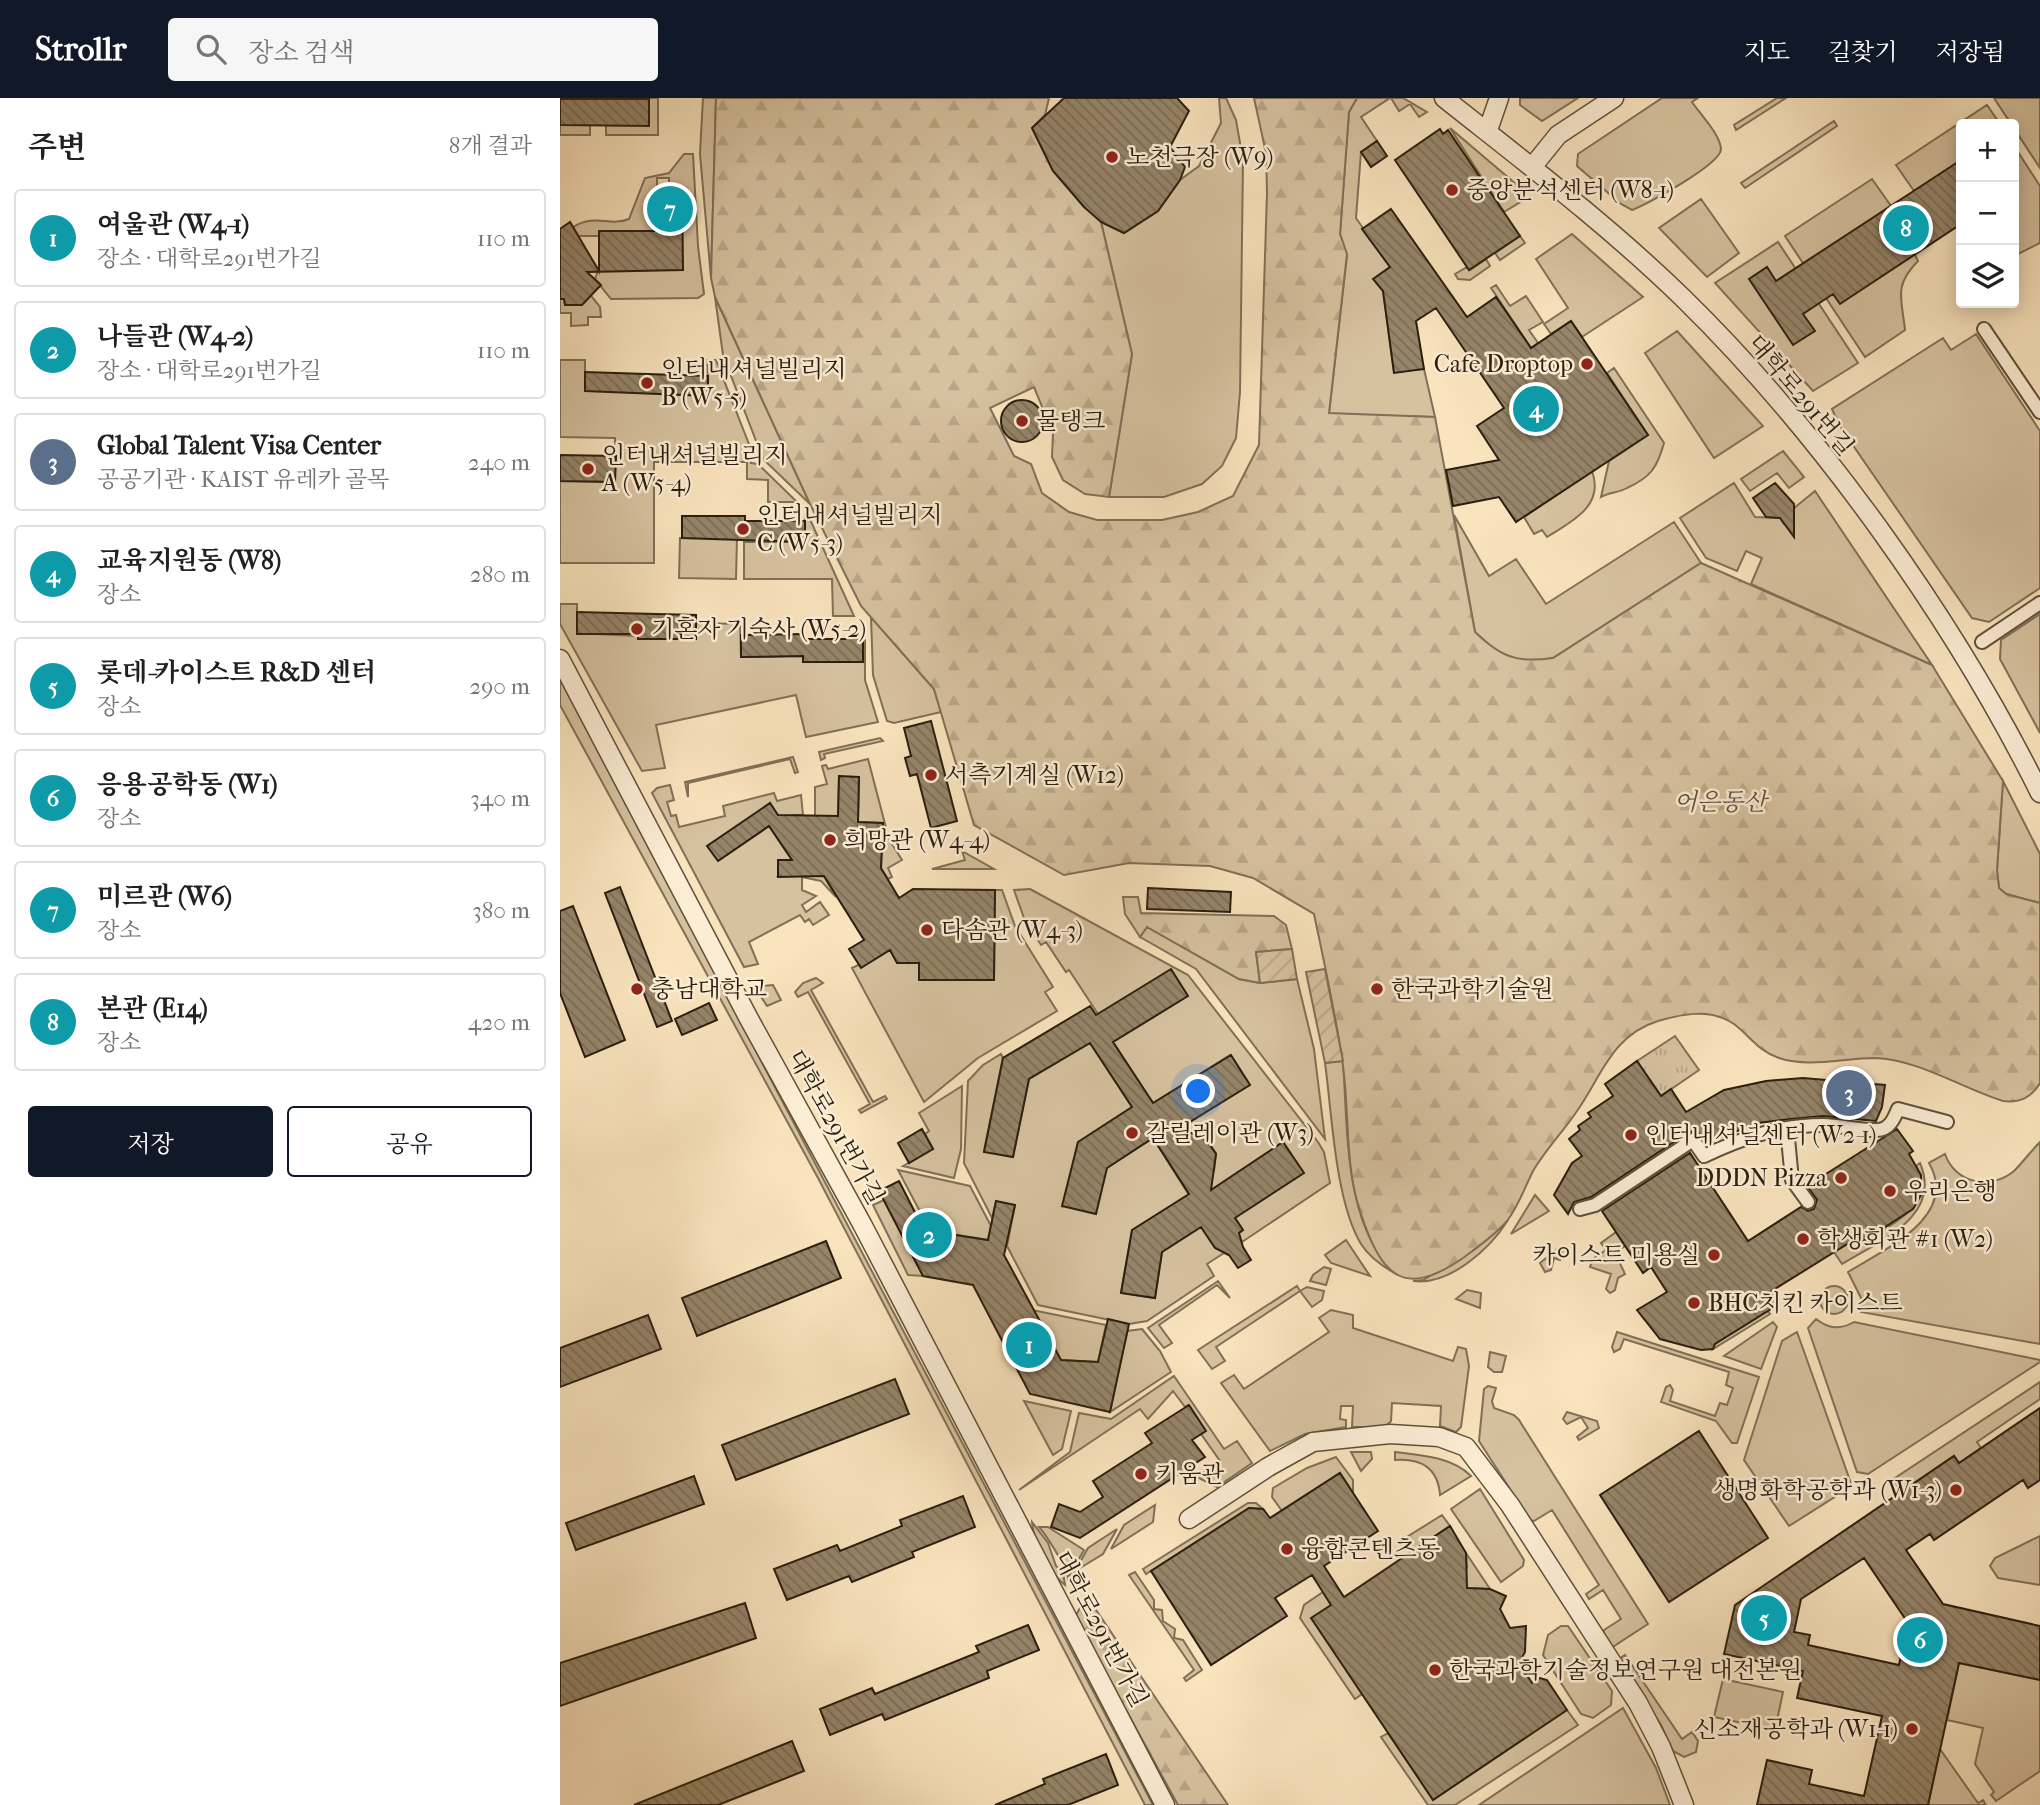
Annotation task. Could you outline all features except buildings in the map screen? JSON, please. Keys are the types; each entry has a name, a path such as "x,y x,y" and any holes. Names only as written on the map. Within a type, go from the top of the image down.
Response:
{"street":[{"name":"대학로291번길","path":"1444,98 1586,209 1683,299 1761,381 1816,447 1873,524 1972,667 2040,793"},
{"path":"1488,130 1499,98"},
{"path":"1533,166 1558,135 1614,98"},
{"path":"1984,329 2040,412"},
{"path":"1982,642 2040,603"},
{"name":"대학로291번가길","path":"560,659 748,1017 862,1224 1165,1805"},
{"path":"1583,1214 1693,1140 1704,1156 1737,1140 1787,1128 1849,1126 1879,1131 1893,1123 1898,1110 1947,1122"},
{"path":"1787,1128 1792,1180 1808,1202"},
{"path":"1189,1519 1268,1467 1313,1442 1390,1434 1439,1437 1466,1447 1510,1505 1638,1703 1661,1747 1684,1805"}],"green space":[{"path":"608,98 658,98 658,135 606,135 606,125 649,125 649,99"},
{"path":"703,98 716,98 711,278 700,154"},
{"name":"어은동산","path":"716,98 1049,98 1045,115 1032,128 1053,171 1101,222 1132,354 1109,497 1085,494 1063,480 1052,457 1053,433 1034,387 990,408 1014,456 1031,464 1042,493 1069,512 1097,520 1162,520 1198,512 1233,496 1259,445 1267,193 1266,153 1254,98 1357,98 1349,112 1340,234 1347,254 1329,413 1435,417 1475,632 1494,648 1511,657 1529,660 1553,658 1701,563 1932,665 2003,781 1997,870 1999,888 2006,894 2040,903 2040,1083 2037,1088 2024,1098 2003,1101 1924,1069 1892,1060 1875,1058 1802,1062 1779,1058 1760,1047 1734,1024 1716,1016 1696,1014 1658,1021 1629,1036 1609,1058 1577,1111 1533,1171 1511,1215 1497,1231 1442,1271 1424,1277 1409,1278 1397,1274 1376,1251 1355,1193 1349,1155 1342,1059 1314,914 1253,878 1210,866 1129,863 1064,875 974,825 934,689 861,606 810,504 715,297 711,278"},
{"path":"1219,98 1226,98 1236,120 1243,160 1240,392 1236,438 1222,466 1202,484 1164,497 1109,497 1132,354 1101,222 1124,233 1158,211 1180,180 1199,166 1221,123"},
{"path":"1357,98 1390,98 1361,117 1377,141 1361,152 1356,218 1390,267 1374,279 1383,291 1394,372 1424,369 1435,417 1329,414 1347,255 1340,234 1349,112"},
{"path":"1391,98 1403,98 1427,112 1419,117 1410,104 1399,111"},
{"path":"1520,98 1578,98 1542,121 1520,105"},
{"path":"1662,98 1698,98 1692,102 1713,131 1721,149 1718,156 1697,173 1632,210 1621,204 1577,166 1578,154"},
{"path":"1777,98 1786,98 1736,130 1734,125"},
{"path":"1994,98 2040,98 2040,168 2019,136 2019,119 2008,119"},
{"path":"1987,105 1997,119 1966,119"},
{"path":"1834,121 1837,126 1745,188 1741,183"},
{"path":"560,125 590,125 590,135 560,135"},
{"path":"1956,125 1956,163 1914,191 1896,165"},
{"path":"1450,128 1524,191 1522,201 1504,212"},
{"path":"684,154 693,154 698,246 704,294 698,298 611,299 595,279 598,271 682,269 682,188 669,188 669,178 657,178 657,231 599,231 599,236 578,236 573,227 596,220 615,222 629,219 645,178 669,173"},
{"path":"2019,154 2040,186 2040,243 2019,254"},
{"path":"1872,179 1891,206 1918,261 1902,286 1905,330 1865,357 1785,236"},
{"path":"1701,199 1739,253 1707,277 1659,228"},
{"path":"1572,234 1643,297 1582,337 1571,321 1551,334 1544,324 1568,308 1536,259"},
{"path":"1520,236 1525,243 1500,260 1495,253"},
{"path":"1778,242 1858,363 1813,391 1715,283"},
{"path":"1486,259 1490,266 1470,280 1458,279 1455,274 1467,267 1470,270"},
{"path":"1496,285 1510,306 1526,296 1543,322 1529,330 1538,343 1531,348 1491,288"},
{"path":"584,287 600,307 601,317 588,317 588,325 571,326 571,313 560,313 560,299 564,299 565,305 579,305"},
{"path":"715,297 810,504 763,459 723,355"},
{"path":"1677,331 1763,426 1714,458 1645,353"},
{"path":"1976,334 2040,431 2040,588 1989,622 1972,618 1839,425 1832,409 1943,338 1951,350"},
{"path":"560,360 585,360 585,390 708,396 707,360 716,360 754,457 750,457 751,463 758,464 797,502 768,502 768,480 747,479 747,462 654,462 654,563 560,563 560,481 615,482 615,438 560,437"},
{"path":"1614,368 1664,443 1656,465 1647,476 1624,490 1601,497 1609,461 1648,435 1607,373"},
{"path":"1783,451 1804,477 1789,488 1777,473 1750,491 1741,479"},
{"path":"1592,471 1594,494 1583,512 1547,537 1542,530 1534,534 1524,517"},
{"path":"1734,483 1755,517 1780,518 1784,524 1793,523 1788,513 1815,491 1932,665 1751,584 1762,558 1746,551 1737,571 1706,558 1680,518"},
{"path":"805,515 808,515 854,616 833,616 832,579 744,579 744,542 804,542"},
{"path":"1454,515 1489,576 1516,559 1546,604 1674,522 1701,563 1553,658 1526,662 1496,651 1475,632"},
{"path":"680,538 737,538 736,579 679,578"},
{"path":"560,604 577,604 577,633 696,639 696,623 740,624 741,657 803,656 863,662 865,639 865,680 878,722 806,737 796,695 656,725 665,768 642,771 560,624"},
{"path":"2040,614 2040,733 2000,659 2001,640"},
{"path":"871,617 934,689 941,712 894,723 887,721 873,675"},
{"path":"560,679 1153,1805 1145,1805 818,1178 560,705"},
{"path":"880,738 883,741 824,754 825,758 821,760 819,752"},
{"path":"793,757 798,772 795,773 790,759 688,783 688,797 685,782"},
{"path":"868,759 889,839 902,860 888,868 892,877 888,879 881,869 882,823 858,822 859,777 839,777 838,816 815,816 815,787 827,784 822,766 826,765 828,769"},
{"path":"2003,781 2040,854 2040,903 2006,894 1999,888 1997,870"},
{"path":"670,785 674,800 667,802 671,816 676,815 679,827 725,816 723,806 774,793 777,801 801,795 803,815 793,815 776,829 770,804 718,861 769,826 792,860 778,876 824,876 836,897 821,881 802,877 802,890 816,896 802,905 806,912 820,902 829,915 813,925 809,919 805,922 800,915 749,942 758,964 744,967 652,793 657,788"},
{"path":"962,851 994,869 932,869 965,860"},
{"path":"1030,889 1188,975 1318,1142 1324,1152 1330,1183 1242,1242 1236,1235 1243,1230 1235,1218 1283,1142 1211,1190 1205,1181 1214,1171 1216,1153 1206,1140 1173,1133 1249,1085 1230,1055 1153,1103 1113,1042 1187,996 1171,970 1098,1014 1069,970 1066,972 1046,942 1041,945 1024,918 1014,890"},
{"path":"995,890 1002,890 1015,926 1053,987 1045,992 1057,1011 978,1058 924,1102 852,968 890,950 898,963 919,963 920,980 994,980"},
{"path":"1123,897 1138,897 1141,913 1274,916 1286,925 1292,949 1256,952 1260,983 1239,979 1147,927 1140,937 1125,914"},
{"path":"1147,927 1239,979 1260,983 1297,979 1314,1049 1325,1139 1196,969 1140,937"},
{"path":"1292,949 1297,979 1260,983 1256,952"},
{"path":"1325,969 1343,1061 1325,1063 1306,972"},
{"path":"816,978 823,983 811,990 873,1102 885,1096 887,1099 861,1113 859,1110 870,1104 808,992 798,997 795,992 803,983"},
{"path":"773,985 781,1000 767,1006 758,992 762,986"},
{"path":"1675,1036 1699,1070 1661,1096 1637,1061"},
{"path":"1090,1043 1132,1107 1078,1142 1063,1206 1107,1168 1153,1138 1189,1195 1132,1230 1121,1293 1155,1298 1162,1252 1201,1227 1215,1247 1229,1255 1224,1253 1207,1264 1214,1276 1147,1321 1129,1324 1038,1305 1007,1246 1015,1205 996,1202 992,1218 964,1163 968,1081 983,1065 1001,1054 1003,1058 984,1151 1013,1157 1029,1079"},
{"path":"1343,1061 1348,1145 1358,1205 1367,1232 1380,1256 1398,1275 1377,1262 1361,1244 1345,1205 1325,1063"},
{"path":"962,1086 961,1149 954,1178 903,1166 933,1149 925,1134 929,1131 919,1113"},
{"path":"2040,1142 2040,1344 1861,1312 1862,1300 1848,1272 1897,1242 1913,1230 1926,1215 1934,1200 1936,1182 1929,1163 1945,1154 1950,1164 1965,1177 1974,1181 1994,1181 2014,1171"},
{"path":"1920,1163 1925,1182 1923,1198 1915,1213 1889,1236 1842,1264 1834,1252 1857,1238 1861,1243 1896,1222 1915,1204 1920,1193 1921,1180 1916,1166"},
{"path":"898,1170 970,1186 991,1226 988,1240 924,1230 921,1223 925,1221"},
{"path":"1535,1195 1549,1211 1511,1234"},
{"path":"884,1200 923,1276 908,1275 873,1205"},
{"path":"1508,1220 1480,1253 1454,1272 1427,1281 1413,1281 1423,1280 1475,1249"},
{"path":"1616,1232 1625,1246 1615,1253 1625,1274 1618,1278 1615,1290 1610,1293 1606,1289 1611,1274 1590,1267 1593,1259 1606,1250 1601,1243"},
{"path":"1346,1240 1370,1276 1331,1263 1325,1255"},
{"path":"1559,1248 1563,1250 1560,1260 1554,1258 1551,1270 1545,1272 1540,1263"},
{"path":"1324,1267 1331,1269 1326,1285 1310,1281 1313,1275"},
{"path":"1218,1281 1230,1298 1217,1285 1159,1325 1172,1343 1164,1348 1148,1328"},
{"path":"1297,1286 1300,1291 1216,1347 1225,1361 1212,1369 1198,1350"},
{"path":"1834,1286 1844,1290 1848,1300 1844,1310 1834,1314 1824,1310 1820,1300 1824,1290"},
{"path":"1307,1287 1324,1291 1322,1300 1312,1307 1300,1291"},
{"path":"1467,1290 1481,1293 1480,1308 1456,1299"},
{"path":"1032,1310 1106,1325 1098,1362 1061,1360"},
{"path":"1331,1310 1353,1315 1353,1328 1453,1361 1458,1347 1466,1349 1469,1366 1461,1427 1456,1432 1440,1426 1441,1406 1392,1403 1391,1421 1385,1427 1352,1427 1353,1406 1341,1406 1340,1419 1346,1420 1346,1427 1305,1434 1270,1451 1221,1383 1234,1375 1244,1389 1329,1332 1319,1318"},
{"path":"1768,1311 1770,1314 1713,1349 1715,1344"},
{"path":"1816,1319 1830,1326 1839,1327 1854,1322 2040,1362 1868,1474 1857,1472 1808,1328"},
{"path":"1773,1322 1777,1327 1761,1369 1724,1356"},
{"path":"1142,1329 1160,1351 1171,1372 1110,1412 1127,1331"},
{"path":"1617,1332 1759,1377 1737,1443 1732,1443 1716,1421 1661,1402 1666,1387 1670,1385 1673,1390 1670,1401 1715,1416 1720,1403 1727,1405 1733,1388 1726,1385 1729,1372 1624,1339 1620,1349 1614,1352 1612,1347"},
{"path":"1797,1332 1852,1486 1789,1526 1744,1460 1782,1341"},
{"path":"1490,1352 1506,1356 1502,1372 1494,1372 1488,1367"},
{"path":"1174,1376 1224,1449 1237,1441 1252,1463 1217,1487 1197,1477 1220,1461 1201,1434 1188,1405 1185,1407 1173,1391 1148,1419 1140,1409 1019,1490 1070,1452 1079,1413 1111,1419"},
{"path":"2040,1382 2040,1399 1977,1442 1981,1448 1959,1463 1954,1456 1901,1492 1892,1480"},
{"path":"1488,1386 1496,1388 1492,1401 1494,1408 1514,1415 1519,1420 1648,1624 1611,1648 1603,1636 1604,1630 1621,1619 1603,1590 1589,1599 1586,1594 1599,1585 1552,1510 1534,1521 1530,1520 1479,1441 1484,1389"},
{"path":"1024,1401 1071,1411 1062,1449 1053,1455"},
{"path":"1567,1412 1597,1421 1599,1428 1579,1440 1577,1437 1588,1428 1581,1417 1567,1424 1563,1419"},
{"path":"1351,1452 1371,1452 1372,1459 1361,1471"},
{"path":"1395,1452 1445,1461 1471,1476 1440,1495 1432,1472 1420,1463 1395,1460"},
{"path":"1336,1457 1353,1480 1353,1493 1340,1473 1282,1511 1272,1497 1273,1488 1307,1468"},
{"path":"1480,1489 1524,1560 1523,1566 1501,1582 1451,1509"},
{"path":"1248,1503 1256,1503 1263,1509 1249,1508 1146,1574 1143,1569"},
{"path":"1155,1505 1153,1522 1111,1549 1124,1525"},
{"path":"1442,1515 1450,1526 1411,1552 1402,1540"},
{"path":"1032,1522 1048,1543 1056,1566 1063,1572 1065,1585 1044,1556"},
{"path":"1039,1527 1048,1527 1084,1550 1068,1578 1056,1552"},
{"path":"1117,1529 1103,1554 1075,1571 1088,1548"},
{"path":"2040,1536 2040,1585 1998,1578 1990,1566 1995,1558"},
{"path":"1466,1553 1490,1589 1470,1588 1457,1592 1449,1580 1467,1568"},
{"path":"1135,1572 1154,1600 1154,1609 1162,1610 1163,1621 1175,1629 1174,1638 1183,1640 1202,1670 1186,1681 1184,1678 1194,1670 1129,1575"},
{"path":"1323,1592 1331,1605 1362,1694 1355,1699 1300,1618 1304,1605"},
{"path":"1090,1601 1228,1805 1178,1805 1075,1617 1080,1608"},
{"path":"1561,1626 1568,1626 1612,1691 1611,1705 1593,1718 1581,1714 1543,1655 1548,1635"},
{"path":"1625,1655 1682,1739 1692,1732 1698,1741 1696,1752 1684,1757 1673,1751 1661,1725 1619,1659"},
{"path":"1959,1663 2040,1680 2040,1771 1996,1801 1991,1795 1994,1792 1975,1764 1983,1728 1947,1720"},
{"path":"1723,1679 1783,1692 1775,1730 1714,1717"},
{"path":"1623,1708 1656,1768 1670,1805 1479,1805"},
{"path":"1567,1710 1578,1725 1455,1805 1428,1805 1381,1737 1388,1733 1433,1799"},
{"path":"1940,1749 1978,1803 1983,1800 1986,1805 1928,1805"}],"place":[{"name":"노천극장 (W9)","path":"1112,157"},
{"name":"중앙분석센터 (W8-1)","path":"1452,190"},
{"name":"미르관 (W6)","path":"670,209"},
{"name":"본관 (E14)","path":"1906,228"},
{"name":"Cafe Droptop","path":"1587,364"},
{"name":"인터내셔널빌리지 B (W5-5)","path":"647,383"},
{"name":"교육지원동 (W8)","path":"1536,409"},
{"name":"물탱크","path":"1022,421"},
{"name":"인터내셔널빌리지 A (W5-4)","path":"588,469"},
{"name":"인터내셔널빌리지 C (W5-3)","path":"743,529"},
{"name":"기혼자 기숙사 (W5-2)","path":"637,629"},
{"name":"서측기계실 (W12)","path":"931,775"},
{"name":"희망관 (W4-4)","path":"830,840"},
{"name":"다솜관 (W4-3)","path":"927,930"},
{"name":"충남대학교","path":"637,989"},
{"name":"한국과학기술원","path":"1377,989"},
{"name":"Global Talent Visa Center","path":"1849,1093"},
{"name":"갈릴레이관 (W3)","path":"1132,1133"},
{"name":"인터내셔널센터 (W2-1)","path":"1631,1135"},
{"name":"DDDN Pizza","path":"1841,1178"},
{"name":"우리은행","path":"1890,1191"},
{"name":"나들관 (W4-2)","path":"929,1235"},
{"name":"학생회관 #1 (W2)","path":"1803,1239"},
{"name":"카이스트 미용실","path":"1714,1255"},
{"name":"BHC치킨 카이스트","path":"1694,1303"},
{"name":"여울관 (W4-1)","path":"1029,1345"},
{"name":"키움관","path":"1141,1474"},
{"name":"생명화학공학과 (W1-3)","path":"1956,1490"},
{"name":"융합콘텐츠동","path":"1287,1549"},
{"name":"롯데-카이스트 R&D 센터","path":"1764,1618"},
{"name":"응용공학동 (W1)","path":"1920,1640"},
{"name":"한국과학기술정보연구원 대전본원","path":"1435,1670"},
{"name":"신소재공학과 (W1-1)","path":"1912,1729"}]}
